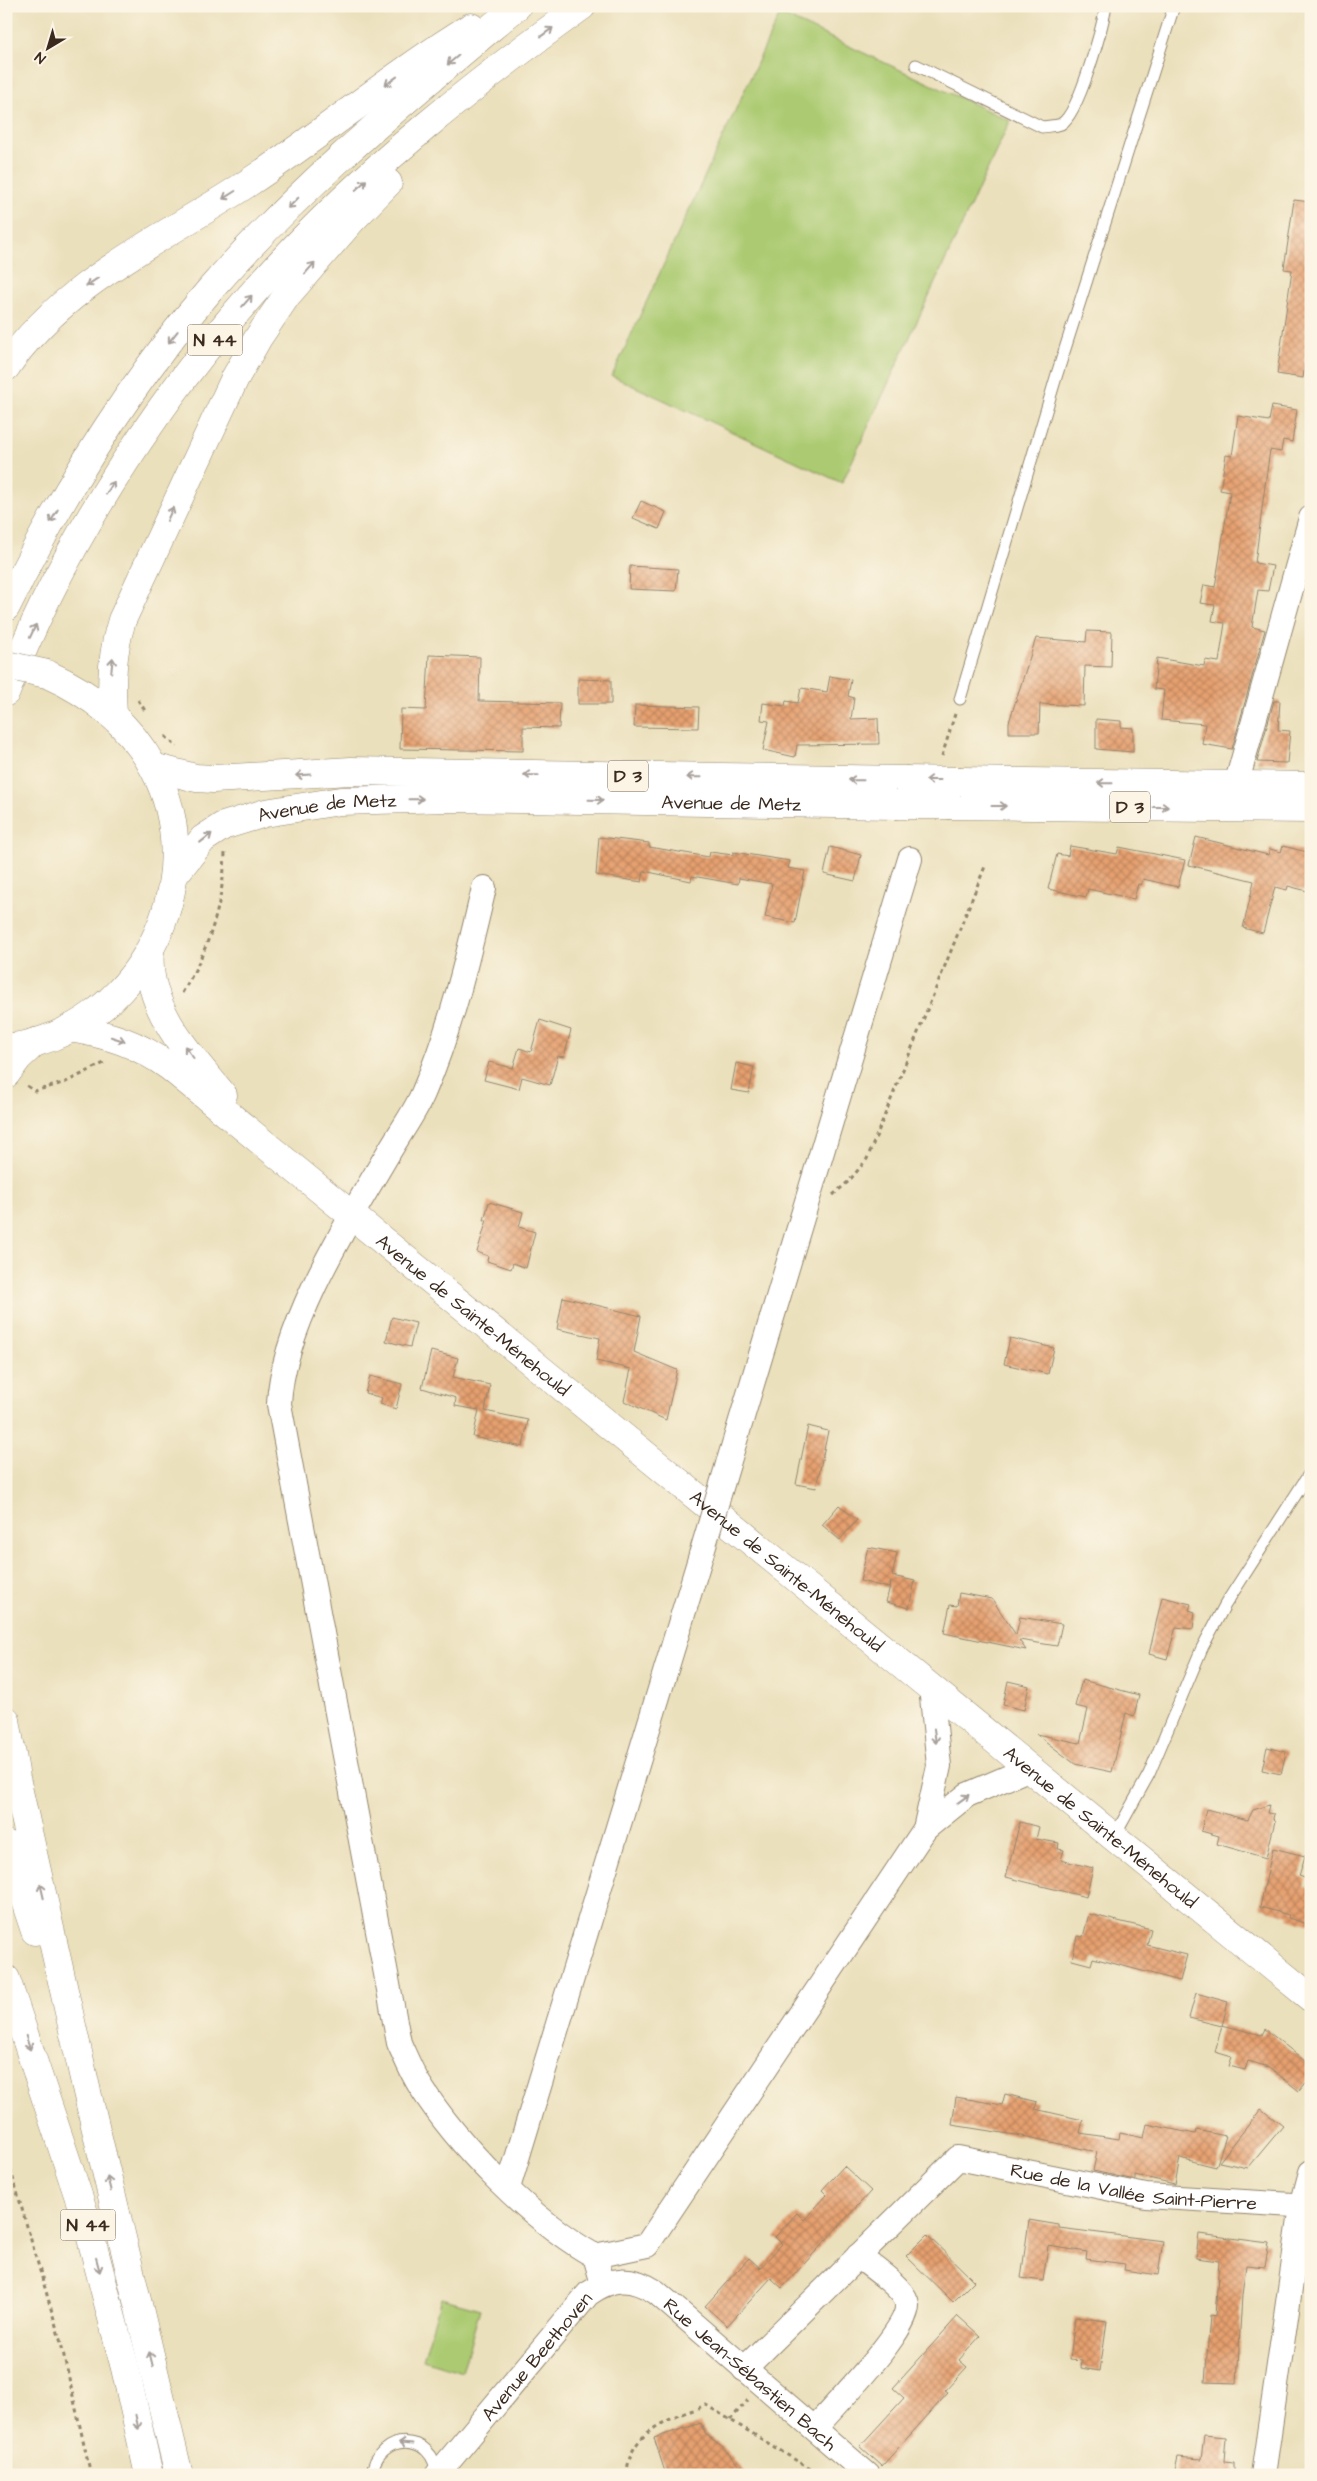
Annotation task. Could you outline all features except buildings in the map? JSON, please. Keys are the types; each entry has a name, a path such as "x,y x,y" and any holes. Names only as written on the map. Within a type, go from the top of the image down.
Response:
{"main road":[{"path":"6,367 42,323 75,294 249,182 437,48 505,6"},
{"name":"N 44","path":"6,607 27,564 81,469 134,389 208,292 316,179 383,118 517,6"},
{"name":"N 44","path":"6,692 48,597 107,492 153,422 218,336 283,260 326,217 417,133 512,57 582,6"},
{"path":"112,714 112,666 116,638 122,620 235,378 258,338 287,295 351,221 512,57"},
{"path":"6,665 47,674 92,698 112,714 135,739 153,767 164,792 175,846 174,874 170,901 162,928 150,952 124,988 95,1013 70,1028 35,1042 6,1048"},
{"name":"Avenue de Metz","path":"153,767 196,778 213,779 351,771 1311,786"},
{"name":"Avenue de Metz","path":"174,874 204,839 223,826 265,813 340,801 448,798 1311,809"},
{"name":"Avenue de Sainte-Ménehould","path":"150,952 148,968 154,990 171,1026 201,1068 265,1144"},
{"name":"Avenue de Sainte-Ménehould","path":"70,1028 114,1037 152,1054 265,1144 352,1217 1311,1998"},
{"path":"6,1074 18,1058 35,1042"},
{"path":"6,1720 16,1778 87,2092"},
{"name":"N 44","path":"6,1844 87,2092 179,2475"},
{"name":"N 44","path":"6,1979 86,2219 125,2368 148,2475"}],"street":[{"path":"1236,785 1311,518"},
{"path":"508,2188 910,859"},
{"path":"484,888 461,982 424,1092 352,1217 307,1303 290,1344 280,1379 279,1404 284,1439 399,2043 418,2083 454,2133 508,2188 571,2242 596,2256 647,2245 925,1829 967,1795 1030,1768"},
{"path":"925,1829 939,1766 931,1687"},
{"name":"Rue de la Vallée Saint-Pierre","path":"858,2256 958,2158 1146,2196 1307,2206"},
{"path":"1263,2475 1311,2172"},
{"path":"596,2256 603,2284"},
{"path":"744,2369 858,2256 898,2288 907,2302 906,2316 892,2338 815,2428"},
{"name":"Avenue Beethoven","path":"436,2475 588,2294 603,2284 626,2280 642,2284 656,2292"},
{"name":"Rue Jean-Sébastien Bach","path":"656,2292 868,2475"}],"lane":[{"path":"916,65 1042,127 1061,124 1074,109 1103,26 1106,6"},
{"path":"960,699 1057,374 1174,6"},
{"path":"1114,1837 1149,1774 1202,1648 1225,1605 1311,1472"},
{"path":"372,2475 377,2457 384,2449 394,2443 405,2442 425,2450 432,2458 436,2475"}],"path":[{"path":"828,1200 849,1181 867,1159 986,864"},
{"path":"6,2154 61,2343 91,2475"},
{"path":"627,2475 628,2460 643,2435 664,2421 706,2406 820,2475"}],"green space":[{"path":"780,14 1010,121 842,483 612,376"},
{"path":"441,2298 480,2309 462,2372 423,2360"}]}
